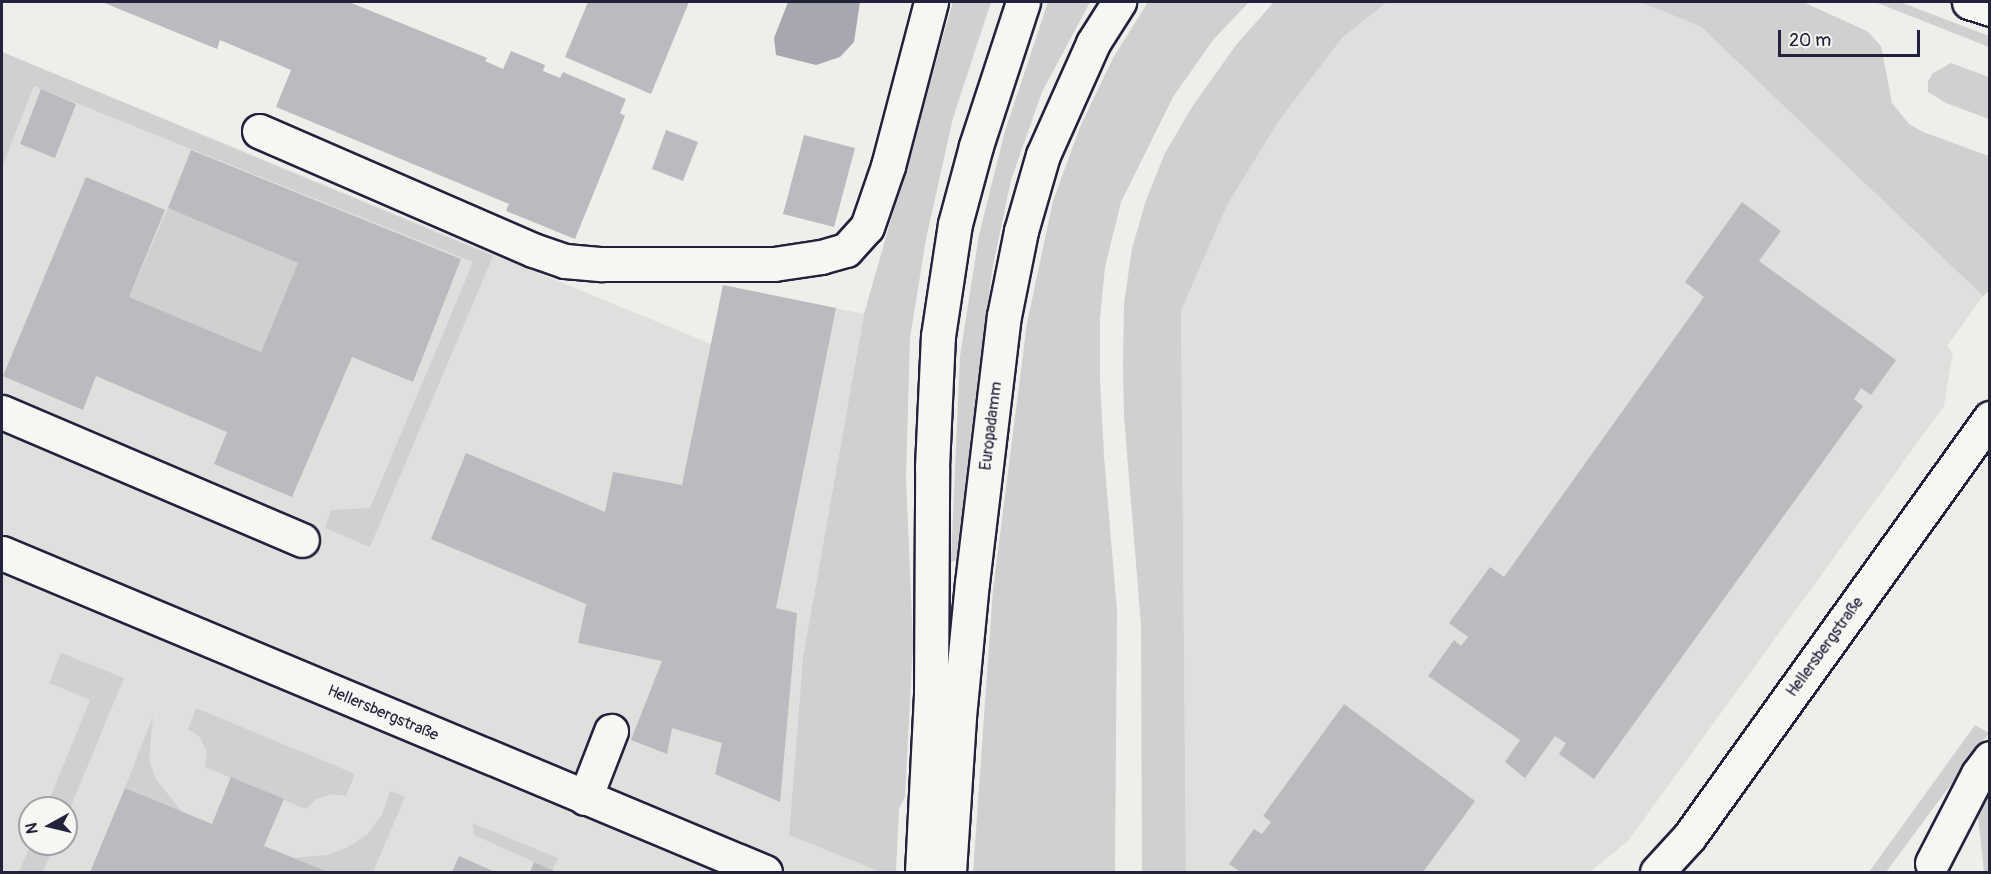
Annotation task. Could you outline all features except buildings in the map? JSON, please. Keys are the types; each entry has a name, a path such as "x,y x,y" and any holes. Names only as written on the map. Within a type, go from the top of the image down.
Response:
{"main road":[{"path":"259,131 533,250 565,261 602,264 774,264 822,257 846,250 867,226 888,166 931,2"},
{"name":"Europadamm","path":"936,861 931,694 932,467 938,336 961,202 976,146 1023,2"},
{"name":"Europadamm","path":"936,861 959,717 972,583 1004,316 1019,242 1047,145 1093,43 1119,2"},
{"path":"1969,2 1989,9"},
{"path":"2,411 302,540"},
{"name":"Hellersbergstraße","path":"1657,873 1689,837 1989,418"},
{"name":"Hellersbergstraße","path":"2,553 765,873"},
{"path":"585,798 611,731"},
{"path":"1932,863 1978,774 1989,758"}],"shaded area":[{"path":"788,2 860,2 854,42 840,57 816,65 776,55 774,38"},
{"path":"953,2 991,2 953,118 926,239 910,338 906,477 913,643 905,797 899,809 896,872 880,872 789,835 803,657 864,314"},
{"path":"1048,2 1090,2 1042,92 1011,180 992,271 957,560 951,562 960,356 979,235 1005,131"},
{"path":"1148,2 1249,2 1213,40 1173,97 1121,202 1105,267 1100,319 1100,380 1117,611 1115,872 973,872 993,590 1027,323 1053,201 1080,127 1113,58"},
{"path":"1274,2 1387,2 1342,38 1278,122 1227,205 1181,311 1186,872 1142,872 1141,625 1124,416 1123,364 1124,303 1132,249 1145,203 1165,153 1192,107 1236,45"},
{"path":"1387,2 1640,2 1700,26 1983,296 1947,346 1953,353 1944,406 1628,841 1590,872 1186,872 1181,311 1227,204 1278,122 1342,38"},
{"path":"1640,2 1803,2 1867,31 1881,46 1892,103 1909,124 1923,132 1989,156 1989,291 1983,296 1700,26"},
{"path":"1875,2 1900,2 1989,36 1989,47"},
{"path":"2,52 711,344 723,285 864,314 803,657 789,835 880,872 2,872"},
{"path":"2,52 493,256 370,547 325,528 331,510 370,508 473,262 34,86 2,167"},
{"path":"1951,63 1989,77 1989,119 1946,103 1928,92 1928,81 1933,73"},
{"path":"168,208 298,263 261,352 129,297"},
{"path":"61,653 124,678 75,796 51,796 90,700 49,683"},
{"path":"196,708 355,774 346,796 332,794 317,799 306,809 205,767 207,752 200,737 188,729"},
{"path":"153,716 149,760 156,779 182,812 125,788"},
{"path":"1975,725 1989,733 1886,872 1869,872"},
{"path":"1986,782 1989,798 1989,872 1984,872 1976,797"},
{"path":"390,791 405,797 373,872 328,872 293,858 328,855 348,847 368,834 382,815"},
{"path":"472,823 558,858 552,870 474,835"},
{"path":"26,856 50,856 43,872 19,872"}]}
